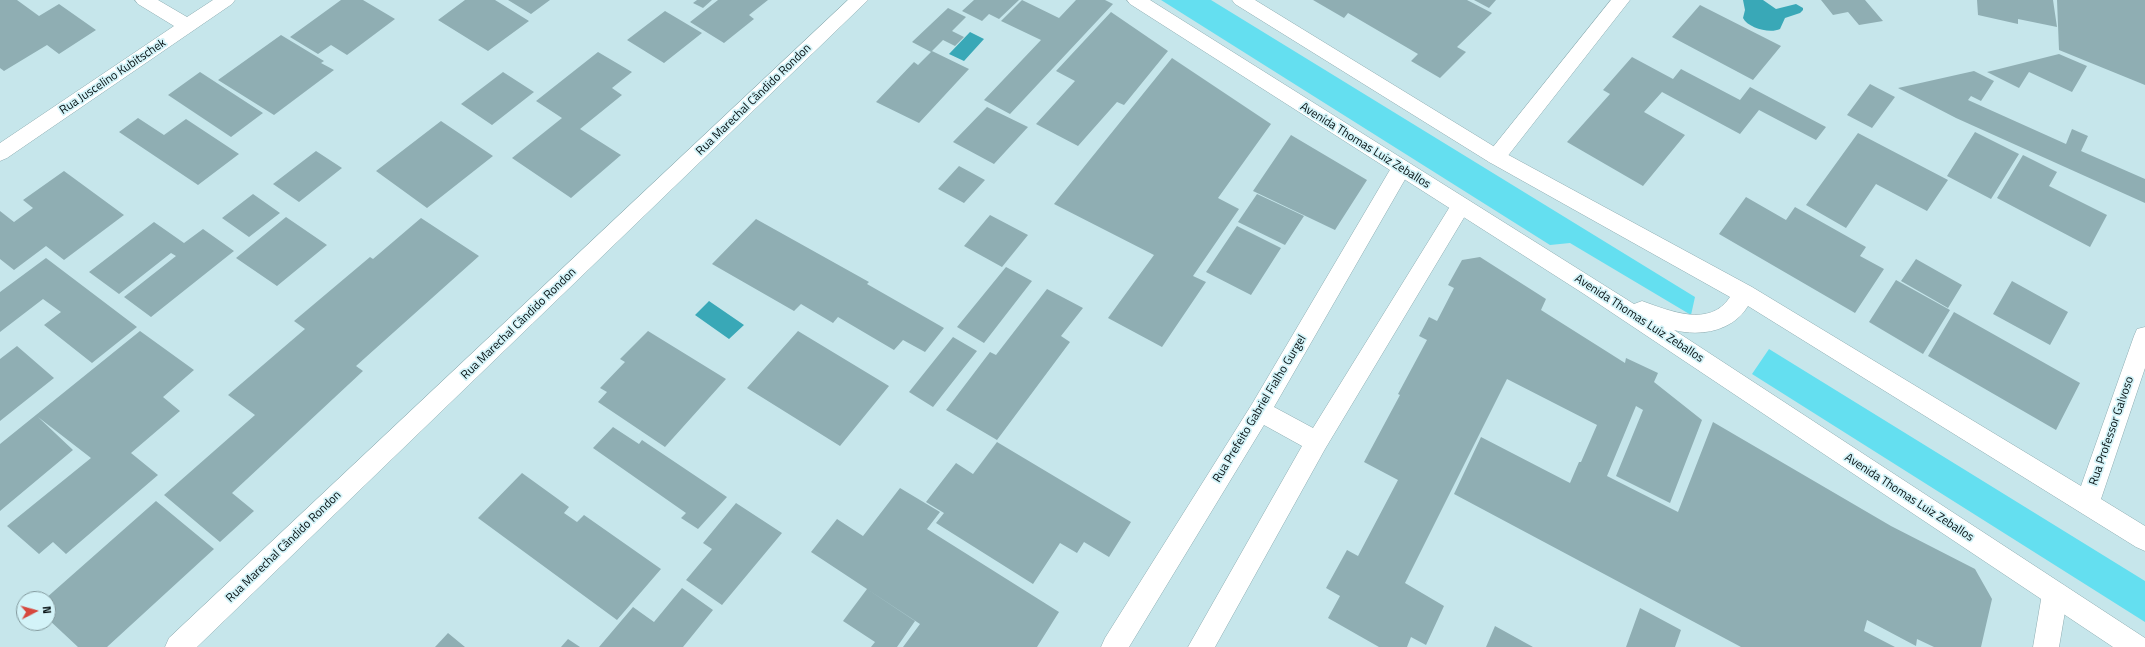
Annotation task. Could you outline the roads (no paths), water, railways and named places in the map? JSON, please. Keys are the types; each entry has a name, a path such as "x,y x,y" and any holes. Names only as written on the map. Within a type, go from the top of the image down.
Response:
{"street":[{"path":"144,0 187,26"},
{"name":"Rua Juscelino Kubitschek","path":"0,153 226,0"},
{"name":"Rua Marechal Cândido Rondon","path":"178,647 859,0"},
{"name":"Avenida Thomas Luiz Zeballos","path":"1136,0 1401,169 1592,288 2055,594 2122,643"},
{"path":"1241,0 1496,157 1744,293 2145,539"},
{"path":"1496,157 1621,0"},
{"name":"Rua Prefeito Gabriel Fialho Gurgel","path":"1114,647 1260,411 1401,169"},
{"path":"1201,647 1317,442 1461,206"},
{"path":"1592,288 1664,320 1692,325 1715,321 1733,309 1744,293"},
{"name":"Rua Professor Galvoso","path":"2087,503 2145,336"},
{"path":"1260,411 1317,442"},
{"path":"2046,647 2055,594"}]}
